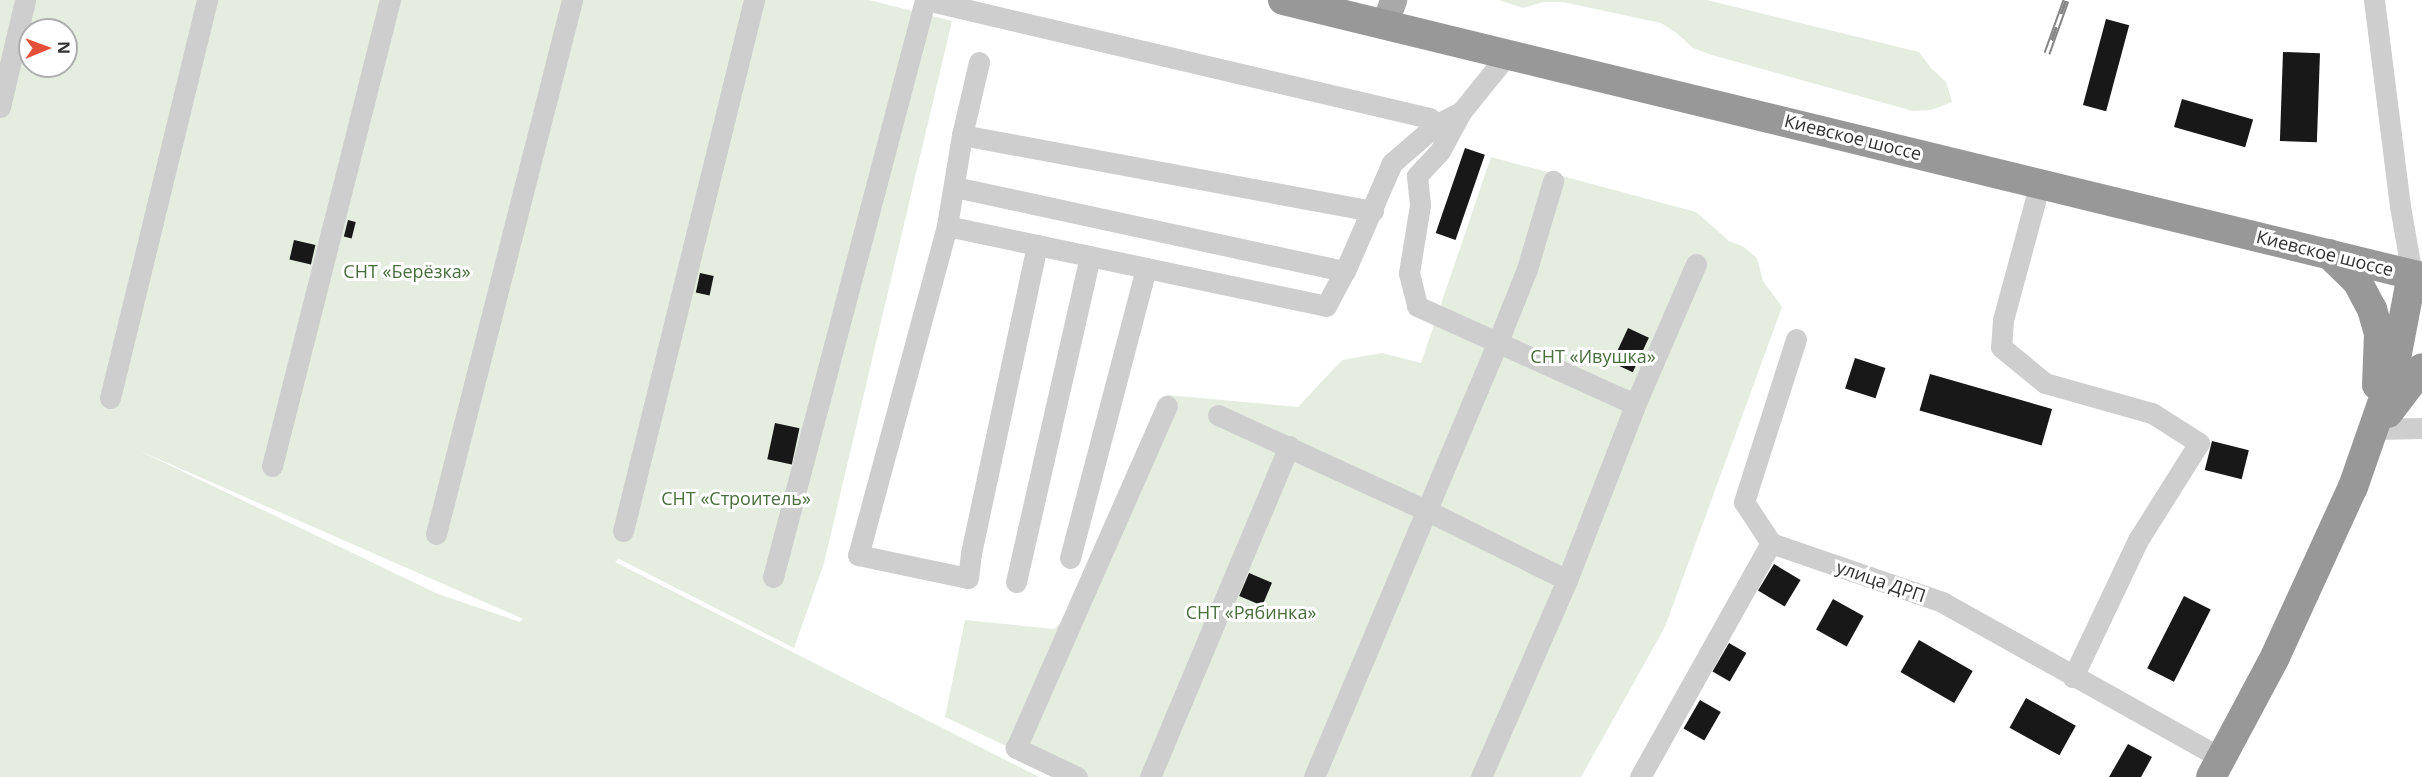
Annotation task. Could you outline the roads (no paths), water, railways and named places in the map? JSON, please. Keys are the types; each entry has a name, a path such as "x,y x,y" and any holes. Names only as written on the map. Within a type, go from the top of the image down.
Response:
{"highway":[{"name":"Киевское шоссе","path":"1283,0 1388,12 1508,54 2417,276"},
{"path":"2329,254 2357,281 2376,322 2379,334 2375,429"},
{"path":"2216,767 2275,657 2353,487 2394,369 2417,276"},
{"path":"2375,429 2422,368"}],"street":[{"path":"0,107 25,0"},
{"path":"110,398 207,0"},
{"path":"272,466 390,0"},
{"path":"436,534 572,0"},
{"path":"623,531 754,0"},
{"path":"773,577 925,0 1429,118 1437,124"},
{"path":"2374,0 2400,206 2417,276"},
{"path":"1508,54 1461,112 1440,151 1417,176 1420,205 1409,273 1417,306 1627,401 1638,398"},
{"path":"979,62 962,135 947,226 858,555 968,578 1037,245"},
{"path":"947,226 1326,306 1345,271 1362,227 1373,211 1392,163 1437,124 1461,112"},
{"path":"962,135 1373,211"},
{"path":"1314,777 1428,512 1497,344 1527,269 1553,181"},
{"path":"2040,183 2002,320 2001,347 2045,383 2152,414 2199,443 2138,540 2073,677"},
{"path":"955,187 1345,271"},
{"path":"1016,582 1090,256"},
{"path":"1481,777 1567,580 1638,398 1696,264"},
{"path":"1070,558 1146,268"},
{"path":"1640,777 1771,543 1744,502 1796,339"},
{"path":"1077,777 1017,748 1167,406"},
{"path":"1218,415 1289,446 1567,580"},
{"path":"2375,429 2422,428"},
{"path":"1150,777 1289,446"},
{"name":"улица ДРП","path":"1771,543 1942,602 2073,677 2216,767"}],"railway":[{"path":"2047,53 2066,0"}],"park label":[{"name":"СНТ «Берёзка»","path":"407,271"},
{"name":"СНТ «Ивушка»","path":"1593,356"},
{"name":"СНТ «Строитель»","path":"736,498"},
{"name":"СНТ «Рябинка»","path":"1251,612"}]}
